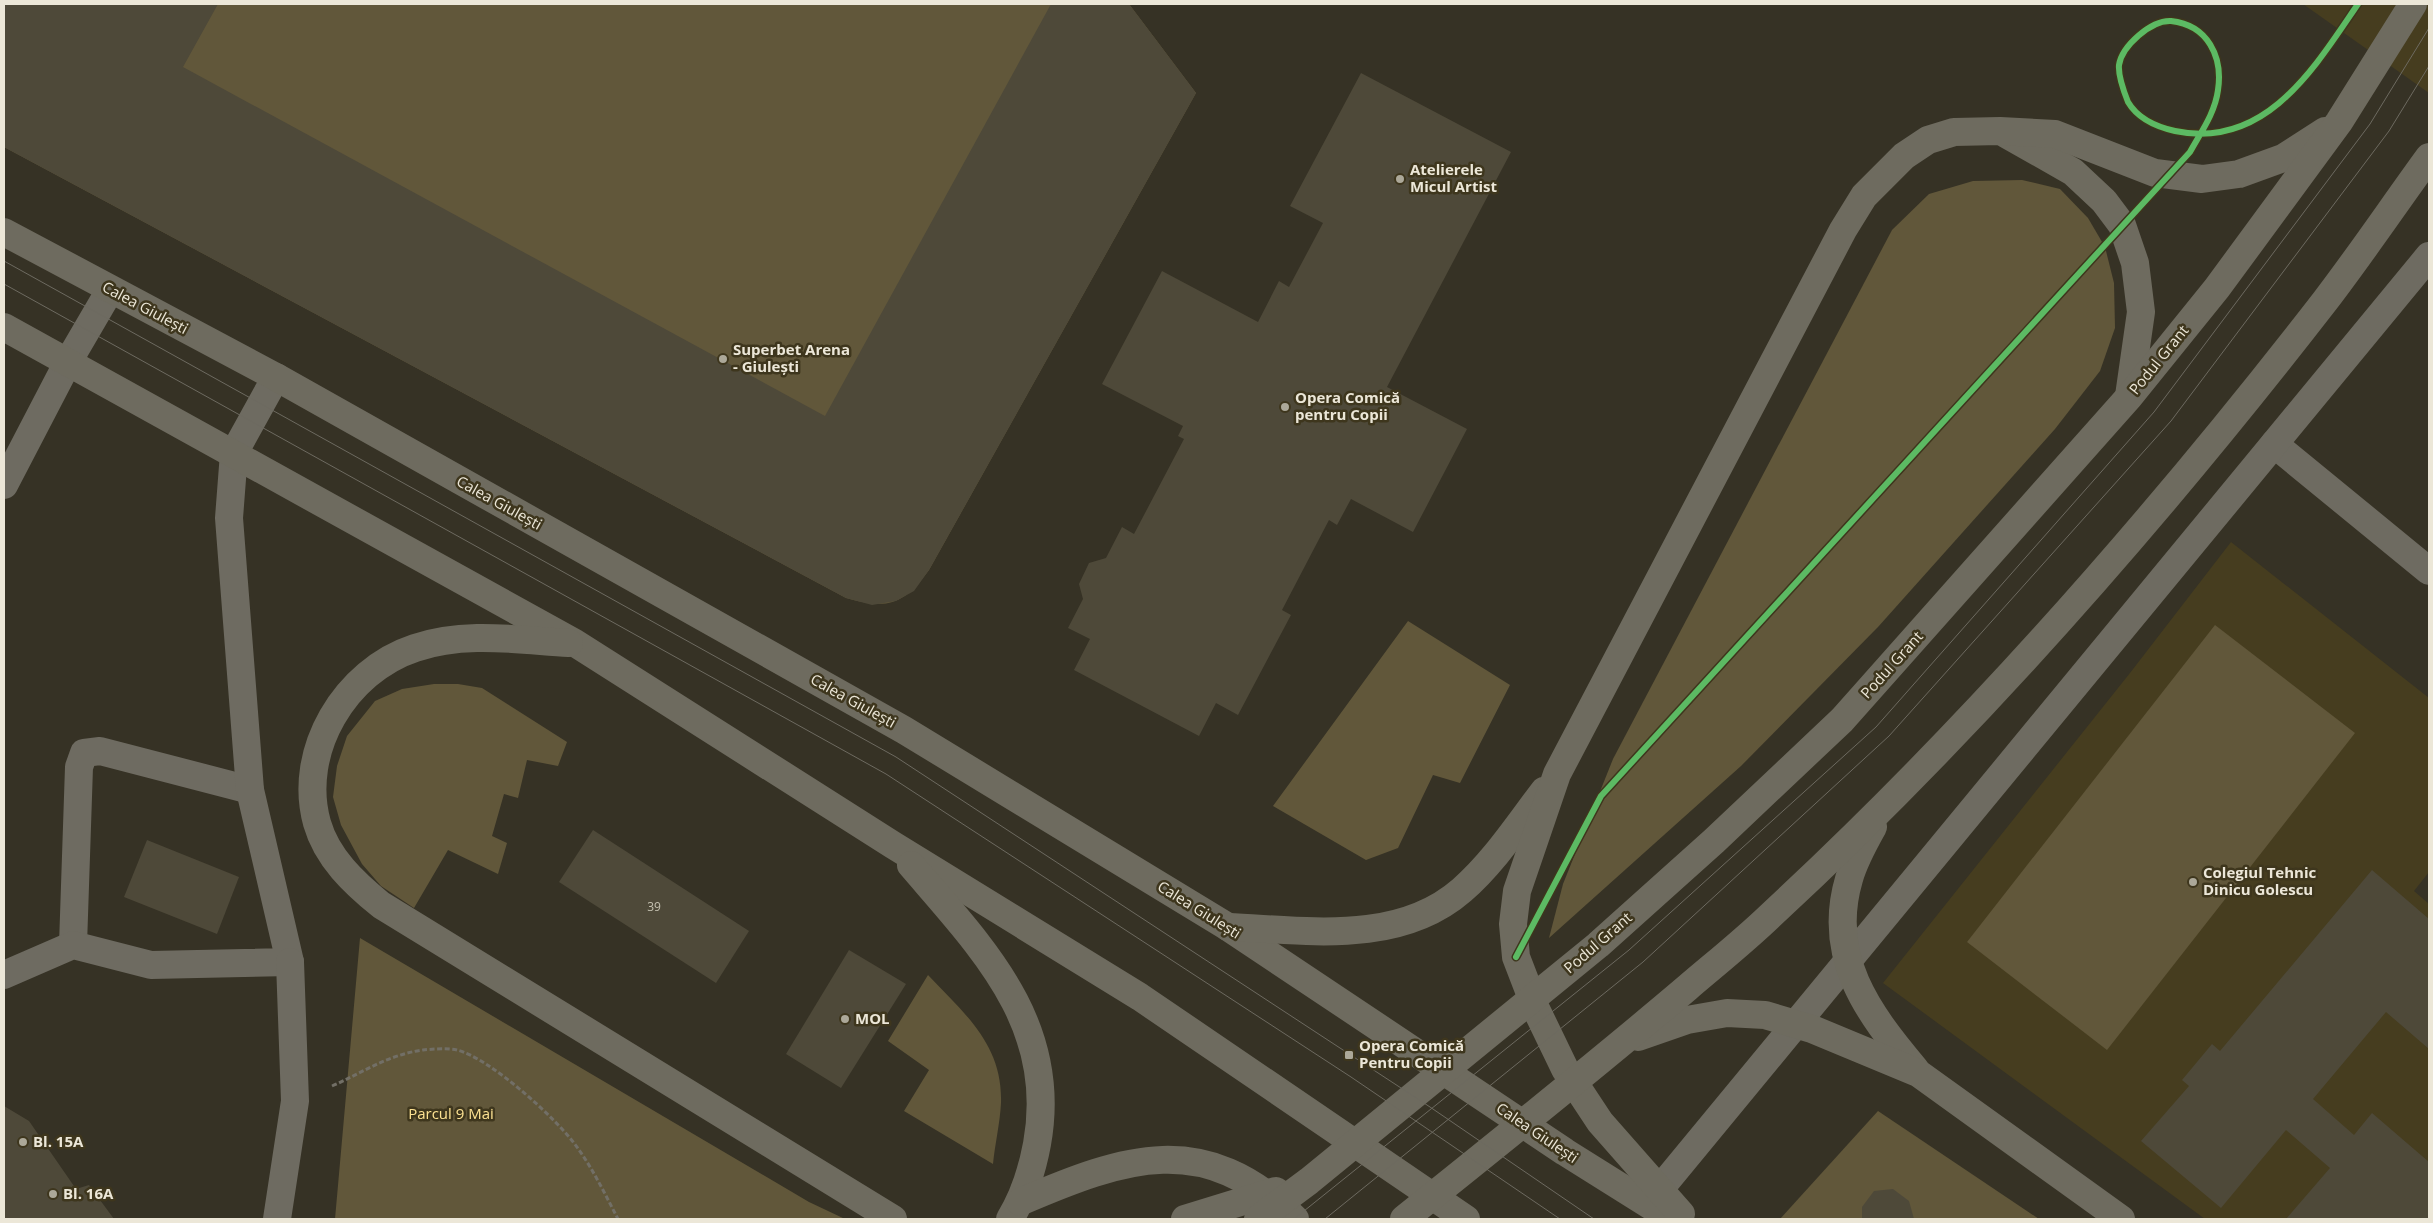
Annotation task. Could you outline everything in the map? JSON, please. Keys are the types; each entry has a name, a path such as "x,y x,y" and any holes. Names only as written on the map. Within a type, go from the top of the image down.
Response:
{"main road":[{"name":"Podul Grant","path":"1258,1219 1309,1181 1598,945 1714,841 1842,720 2129,397 2217,288 2338,122 2413,4"},
{"path":"1686,1219 1658,1190 1600,1122 1566,1069 1536,1009 1516,957 1513,924 1517,891 1557,774 1843,230 1864,196 1904,156 1928,140 1954,132 2000,131 2055,134 2155,173 2202,179 2239,174 2283,158 2338,122"},
{"path":"2000,131 2073,172 2104,201 2122,226 2135,263 2141,312 2129,397"},
{"path":"1404,1219 1624,1041 1770,917 1884,806 1999,686 2102,571 2202,454 2326,300 2429,157"},
{"name":"Calea Giulești","path":"4,232 276,377 904,730 1228,927 1565,1152 1672,1219"},
{"path":"4,327 576,643 893,845 1140,997 1466,1219"},
{"path":"576,643 474,637 442,640 414,648 388,660 354,686 337,708 324,732 310,792 317,824 333,858 355,884 381,905 893,1219"},
{"path":"1228,927 1353,932 1393,925 1417,916 1460,892 1482,870 1557,774"},
{"path":"1884,806 1861,849 1849,879 1842,917 1846,957 1859,993 1882,1030 1918,1073"},
{"path":"893,845 978,943 1003,979 1029,1031 1040,1079 1040,1125 1033,1164 1015,1210"},
{"path":"1624,1041 1695,1019 1726,1013 1765,1015 1812,1029 1918,1073 2121,1219"},
{"path":"1015,1210 1069,1181 1104,1169 1173,1158 1201,1162 1229,1172 1272,1198 1295,1219"},
{"path":"1185,1219 1309,1181"}],"lane":[{"path":"1658,1190 2429,256"},
{"path":"4,485 68,362 110,290"},
{"path":"276,377 234,453 229,518 250,790 290,962 295,1101 277,1219"},
{"path":"2274,444 2429,571"},
{"path":"73,945 79,768 84,753 100,751 250,790"},
{"path":"4,975 73,945 152,965 290,962"}],"path":[{"path":"2194,145 2210,117 2218,91 2219,63 2216,53 2208,40 2190,27 2170,21 2147,28 2129,45 2119,65 2122,86 2129,103 2142,117 2157,127 2182,132 2206,133 2228,130 2253,121 2295,90 2321,59 2358,4"},
{"path":"1570,855 1601,796 2096,254"},
{"path":"295,1101 355,1076 375,1063 399,1055 424,1050 457,1050 481,1061 551,1116 579,1149 618,1219"}],"shaded area":[{"path":"2303,4 2429,4 2429,93"},
{"name":"Colegiul Tehnic Dinicu Golescu","path":"2231,542 2429,698 2429,872 2414,891 2429,904 2429,1219 2205,1219 1883,983 2130,673"}],"green space":[{"name":"Superbet Arena - Giulești","path":"4,4 1129,4 1196,93 929,570 911,591 894,602 873,604 846,598 4,147"},
{"path":"2022,180 2060,189 2088,218 2105,247 2114,283 2115,328 2100,371 2055,429 1878,627 1741,766 1549,938 1563,884 1613,759 1892,230 1929,194 1973,181"},
{"path":"1408,621 1510,685 1460,783 1433,775 1398,848 1366,860 1273,806"},
{"path":"2215,625 2355,733 2107,1050 1967,942"},
{"path":"434,684 458,684 482,688 567,742 558,766 527,760 518,798 504,794 492,836 507,843 498,874 448,850 414,908 381,886 362,864 341,825 333,797 337,766 347,736 375,701 402,689"},
{"name":"Parcul 9 Mai","path":"360,938 809,1202 845,1219 335,1219"},
{"path":"928,975 968,1017 989,1047 996,1064 1000,1082 1001,1103 993,1164 904,1111 929,1070 888,1041"},
{"path":"1878,1111 2039,1219 1780,1219"}],"building":[{"path":"4,4 218,4 183,67 825,416 1051,4 1129,4 1196,93 929,570 914,591 896,601 872,605 846,598 4,147"},
{"name":"Opera Comică pentru Copii","path":"1361,73 1511,152 1387,387 1467,429 1413,532 1351,499 1337,525 1329,520 1282,610 1291,615 1238,715 1216,703 1199,736 1074,670 1090,639 1068,628 1083,599 1079,584 1089,563 1106,558 1122,527 1134,534 1184,439 1178,436 1183,426 1102,384 1162,271 1258,322 1279,281 1289,287 1323,223 1290,206"},
{"path":"593,830 749,931 716,983 559,882"},
{"path":"147,840 239,877 217,934 124,897"},
{"path":"2372,870 2429,919 2429,1049 2386,1012 2313,1099 2354,1135 2372,1113 2429,1162 2429,1219 2286,1219 2330,1168 2286,1130 2221,1208 2141,1141 2189,1086 2182,1080 2212,1044 2220,1051"},
{"name":"MOL","path":"849,950 906,984 841,1088 786,1054"},
{"path":"4,1106 29,1121 76,1189 89,1185 114,1219 4,1219"},
{"path":"1893,1189 1909,1201 1914,1219 1862,1219 1862,1207 1874,1191"}],"tram line":[{"path":"1294,1219 1629,950 1876,727 2154,412 2370,124 2429,28"},
{"path":"1325,1219 1643,962 1889,736 2171,421 2389,131 2429,66"},
{"path":"4,261 896,757 1430,1107 1594,1219"},
{"path":"4,284 886,774 1351,1077 1560,1219"}],"cycle path":[{"path":"1516,957 1601,796 2190,152 2194,145 2199,137 2203,130 2211,114 2218,90 2218,66 2210,45 2195,29 2171,21 2163,22 2147,29 2131,42 2121,58 2119,69 2123,89 2132,108 2143,118 2161,127 2175,131 2207,134 2236,128 2262,116 2284,98 2305,77 2324,53 2358,4"}],"place":[{"name":"Atelierele Micul Artist","path":"1400,179"},
{"name":"Superbet Arena - Giulești","path":"723,359"},
{"name":"Opera Comică pentru Copii","path":"1285,407"},
{"name":"Colegiul Tehnic Dinicu Golescu","path":"2193,882"},
{"name":"MOL","path":"845,1019"},
{"name":"Opera Comică Pentru Copii","path":"1349,1055"},
{"name":"Bl. 15A","path":"23,1142"},
{"name":"Bl. 16A","path":"53,1194"}]}
